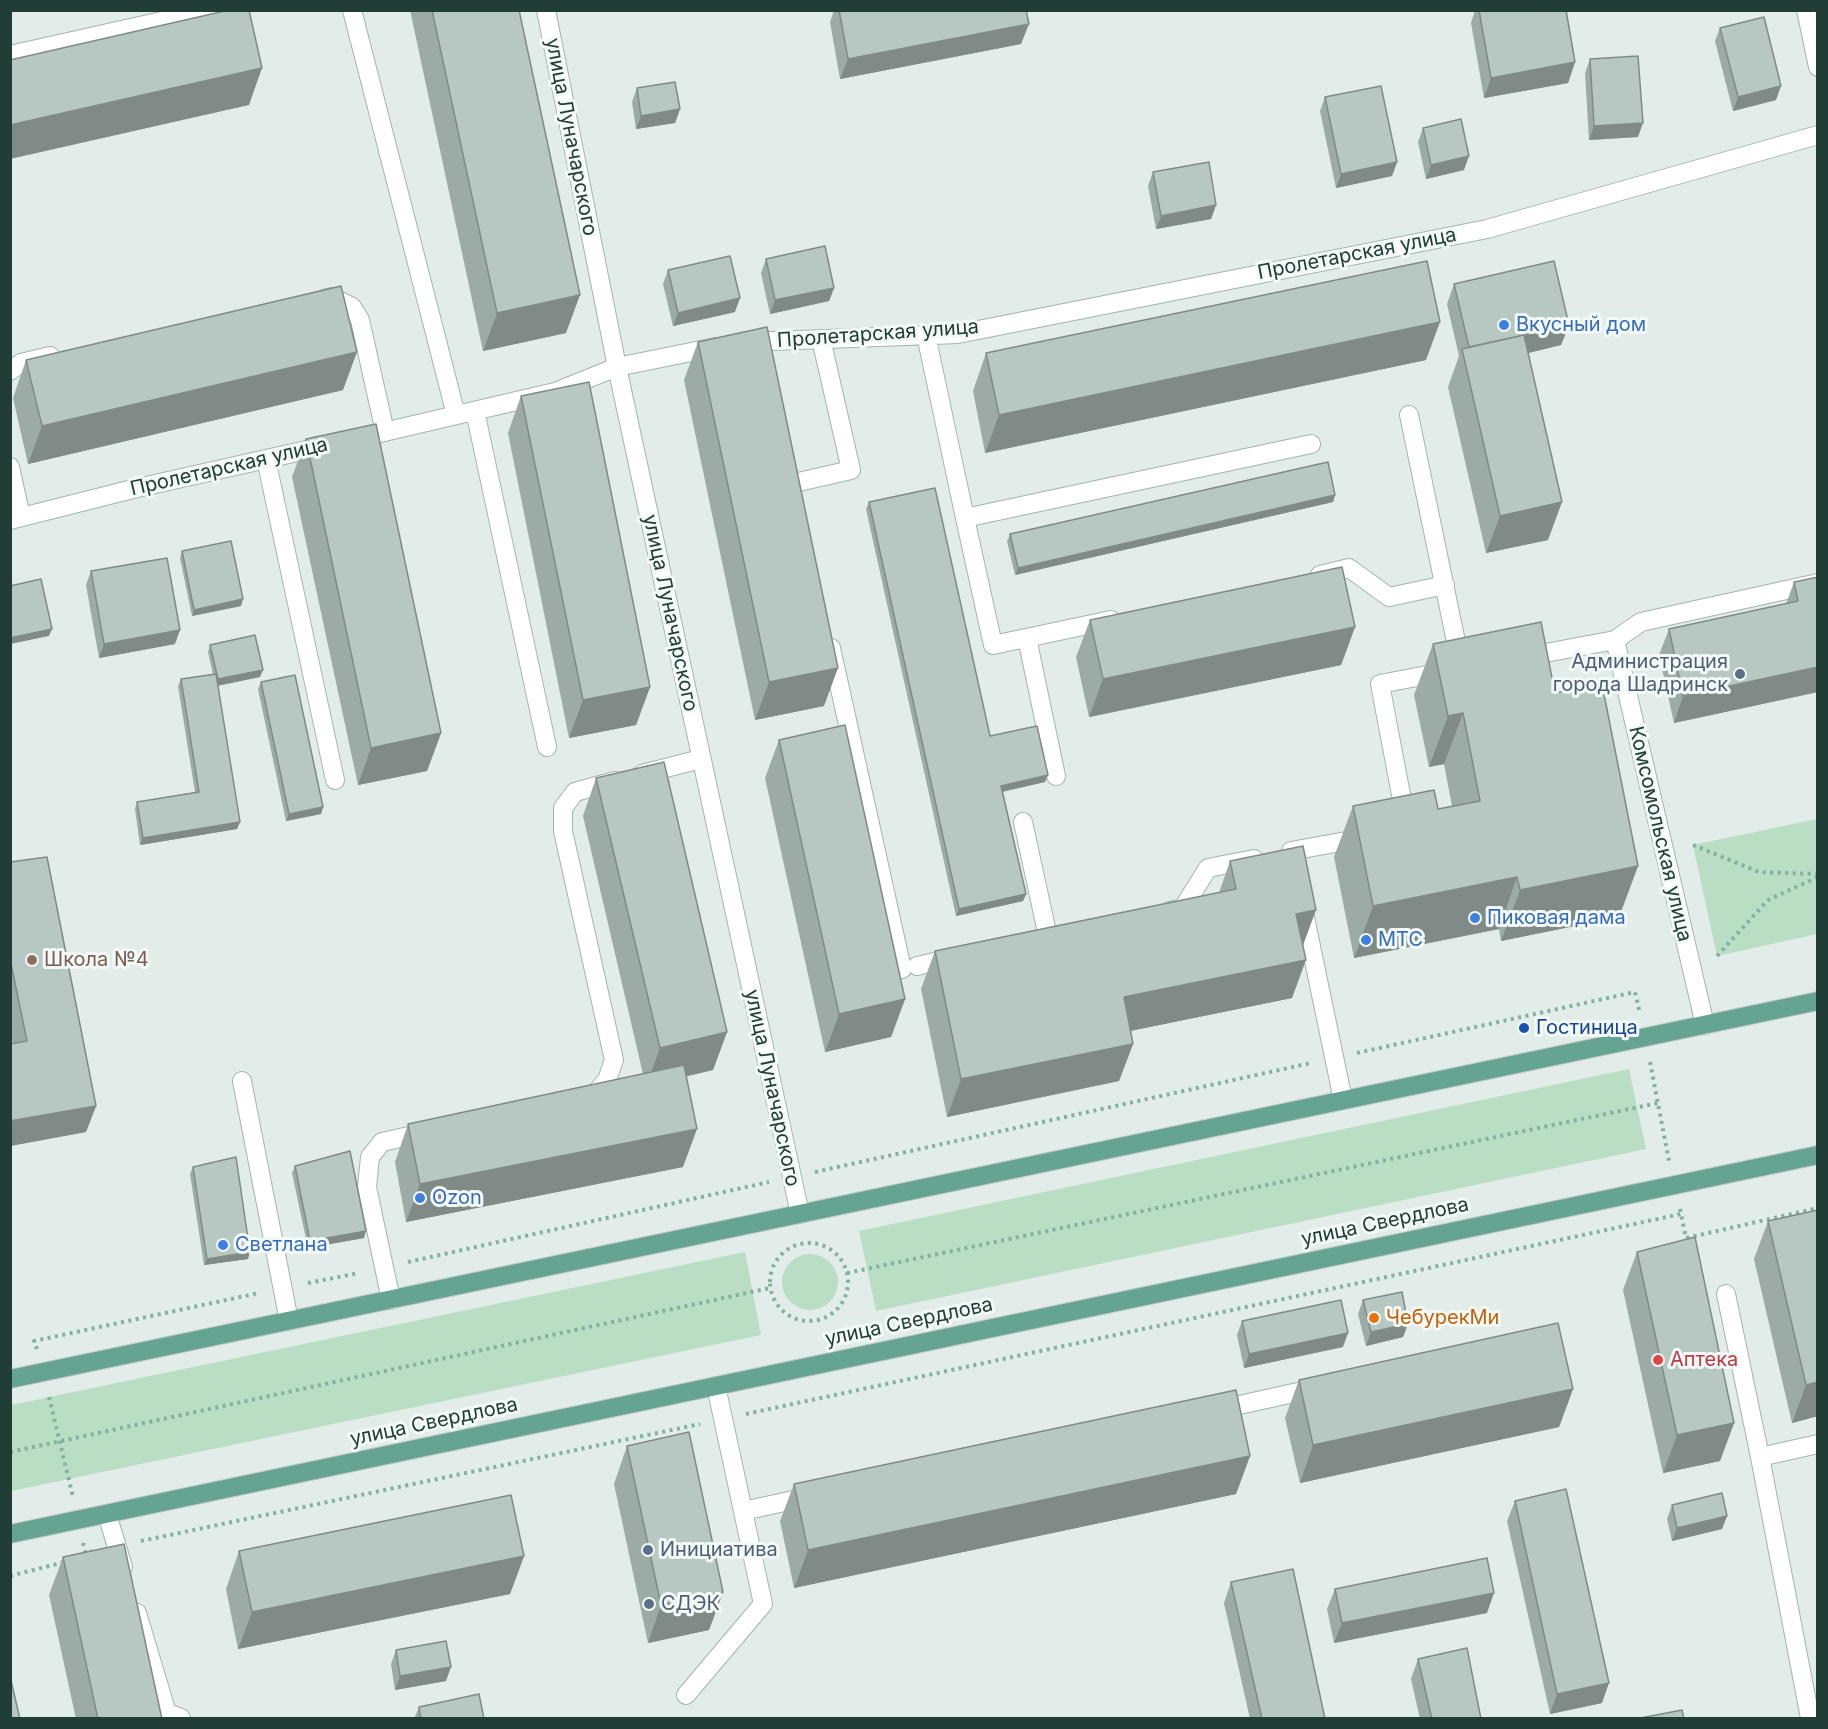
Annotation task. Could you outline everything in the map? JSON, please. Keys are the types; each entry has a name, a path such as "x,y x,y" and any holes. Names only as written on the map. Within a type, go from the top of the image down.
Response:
{"main road":[{"path":"10,1379 1818,1001"},
{"name":"улица Свердлова","path":"10,1534 1818,1155"}],"street":[{"path":"10,55 211,10"},
{"path":"352,10 456,415"},
{"name":"улица Луначарского","path":"546,10 616,367 800,1214"},
{"path":"1806,10 1818,67"},
{"name":"Пролетарская улица","path":"16,518 555,392 616,367 735,343 958,334 1487,229 1818,135"},
{"path":"309,302 332,297 352,307 360,320 385,432"},
{"path":"926,335 993,645 1131,615"},
{"path":"794,483 851,470 821,339"},
{"path":"762,342 767,363"},
{"path":"10,371 21,363 67,353"},
{"path":"475,411 547,747"},
{"path":"1149,915 1183,908 1208,868 1293,857 1408,830 1380,684 1467,668 1445,585 1409,415"},
{"path":"965,518 1311,444"},
{"path":"266,459 335,780"},
{"path":"789,461 799,506"},
{"path":"10,467 16,518"},
{"path":"1303,578 1349,568 1389,597 1445,585"},
{"path":"1505,660 1615,640 1641,622 1818,583"},
{"path":"827,633 910,967 972,954"},
{"path":"1027,638 1056,776"},
{"name":"Комсомольская улица","path":"1615,640 1705,1025"},
{"path":"571,1100 594,1095 607,1080 614,1060 563,831 563,808 575,792 701,759"},
{"path":"1023,822 1048,938"},
{"path":"1299,886 1343,1100"},
{"path":"1026,942 1070,933"},
{"path":"242,1082 289,1321"},
{"path":"391,1300 367,1187 370,1157 382,1142 449,1127"},
{"path":"1726,1294 1810,1719"},
{"path":"1198,1414 1338,1384"},
{"path":"686,1695 763,1604 716,1386"},
{"path":"1760,1457 1818,1444"},
{"path":"743,1511 825,1493"},
{"path":"107,1514 127,1579"},
{"path":"134,1602 167,1713 181,1719"}],"path":[{"path":"1693,845 1759,872 1818,876"},
{"path":"1717,956 1768,900 1818,876"},
{"path":"847,1274 1658,1103"},
{"path":"117,1546 1681,1214"},
{"path":"809,1242 832,1250 841,1259 847,1274 846,1294 840,1305 820,1319 808,1321 796,1319 785,1313 777,1304 769,1281 771,1269 777,1258 797,1244 809,1242"},
{"path":"10,1452 770,1288"},
{"path":"78,1556 85,1552"},
{"path":"10,1576 49,1568 71,1559"}],"green space":[{"path":"1817,819 1817,934 1717,956 1693,845"},
{"path":"1629,1069 1646,1149 876,1311 859,1231"},
{"path":"745,1252 761,1335 11,1491 11,1405"},
{"path":"810,1254 821,1256 830,1262 836,1271 838,1282 836,1293 830,1302 821,1308 810,1310 799,1308 790,1302 784,1293 782,1282 784,1271 790,1262 799,1256"}],"building":[{"path":"229,10 249,10 262,68 10,125 10,60"},
{"path":"432,10 519,10 580,295 497,313"},
{"path":"839,10 1026,10 1029,24 848,59"},
{"path":"1479,10 1566,10 1575,62 1491,78"},
{"path":"1764,17 1781,86 1738,97 1720,28"},
{"path":"1638,56 1643,123 1594,126 1590,59"},
{"path":"675,82 680,109 641,116 637,88"},
{"path":"1381,86 1397,162 1341,174 1325,97"},
{"path":"1461,119 1469,156 1431,165 1423,128"},
{"path":"1209,162 1216,205 1161,216 1153,172"},
{"path":"825,246 834,288 775,300 766,259"},
{"path":"730,256 740,298 678,313 668,270"},
{"path":"1427,261 1440,322 999,415 986,353"},
{"name":"Вкусный дом","path":"1554,261 1569,325 1469,347 1454,284"},
{"path":"341,286 357,352 42,426 26,360"},
{"path":"767,327 838,668 769,682 698,342"},
{"path":"1524,335 1562,502 1500,516 1462,349"},
{"path":"589,382 650,687 583,700 521,396"},
{"path":"376,424 441,733 371,748 306,439"},
{"path":"1328,462 1335,495 1018,568 1010,534"},
{"path":"935,488 990,736 1037,726 1048,775 1001,786 1026,894 959,909 869,502"},
{"path":"231,541 243,599 194,610 182,551"},
{"path":"167,558 180,630 104,644 91,571"},
{"path":"1342,567 1355,627 1103,679 1090,620"},
{"name":"Администрация города Шадринск","path":"1818,577 1818,667 1683,696 1669,629 1798,601 1794,582"},
{"path":"41,579 52,629 10,638 10,586"},
{"path":"1541,622 1555,693 1602,684 1638,866 1520,890 1517,877 1373,906 1353,806 1434,790 1438,809 1480,801 1463,713 1448,716 1433,644"},
{"path":"255,635 263,670 218,679 210,645"},
{"path":"216,674 240,822 143,838 137,802 199,792 181,679"},
{"path":"295,675 323,807 289,814 261,682"},
{"path":"845,725 905,999 839,1014 779,740"},
{"path":"664,762 727,1032 660,1048 596,778"},
{"path":"1303,846 1316,910 1296,914 1306,960 1124,997 1133,1044 961,1079 935,951 1236,889 1230,861"},
{"name":"Школа №4","path":"47,857 96,1106 10,1121 10,1044 27,1041 10,959 10,862"},
{"path":"684,1065 697,1129 420,1184 408,1124"},
{"path":"350,1151 366,1231 310,1241 295,1166"},
{"path":"236,1157 250,1252 207,1259 193,1167"},
{"path":"1818,1210 1818,1382 1806,1385 1768,1221"},
{"path":"1695,1237 1734,1423 1677,1435 1637,1252"},
{"path":"1402,1292 1408,1324 1371,1332 1363,1300"},
{"path":"1341,1300 1348,1333 1249,1354 1242,1321"},
{"path":"1558,1323 1573,1389 1313,1445 1299,1380"},
{"path":"1236,1390 1250,1456 808,1550 794,1484"},
{"path":"689,1432 723,1592 661,1605 627,1446"},
{"path":"1566,1489 1609,1683 1557,1694 1515,1501"},
{"path":"1722,1493 1727,1516 1677,1528 1672,1505"},
{"path":"511,1495 524,1556 252,1612 239,1551"},
{"path":"124,1544 162,1719 98,1719 63,1557"},
{"path":"1487,1558 1494,1593 1342,1623 1335,1589"},
{"path":"1293,1569 1325,1719 1262,1719 1231,1582"},
{"path":"446,1641 451,1667 400,1676 396,1650"},
{"path":"1467,1648 1481,1719 1432,1719 1418,1659"},
{"path":"10,1676 20,1719 10,1719"},
{"path":"479,1694 484,1719 421,1719 419,1707"},
{"path":"1682,1710 1684,1719 1635,1719"}],"place":[{"name":"Вкусный дом","path":"1504,325"},
{"name":"Администрация города Шадринск","path":"1740,674"},
{"name":"Пиковая дама","path":"1475,918"},
{"name":"МТС","path":"1366,940"},
{"name":"Школа №4","path":"32,960"},
{"name":"Гостиница","path":"1524,1028"},
{"name":"Ozon","path":"420,1198"},
{"name":"Светлана","path":"223,1245"},
{"name":"ЧебурекМи","path":"1374,1318"},
{"name":"Аптека","path":"1658,1360"},
{"name":"Инициатива","path":"648,1550"},
{"name":"СДЭК","path":"649,1604"}]}
